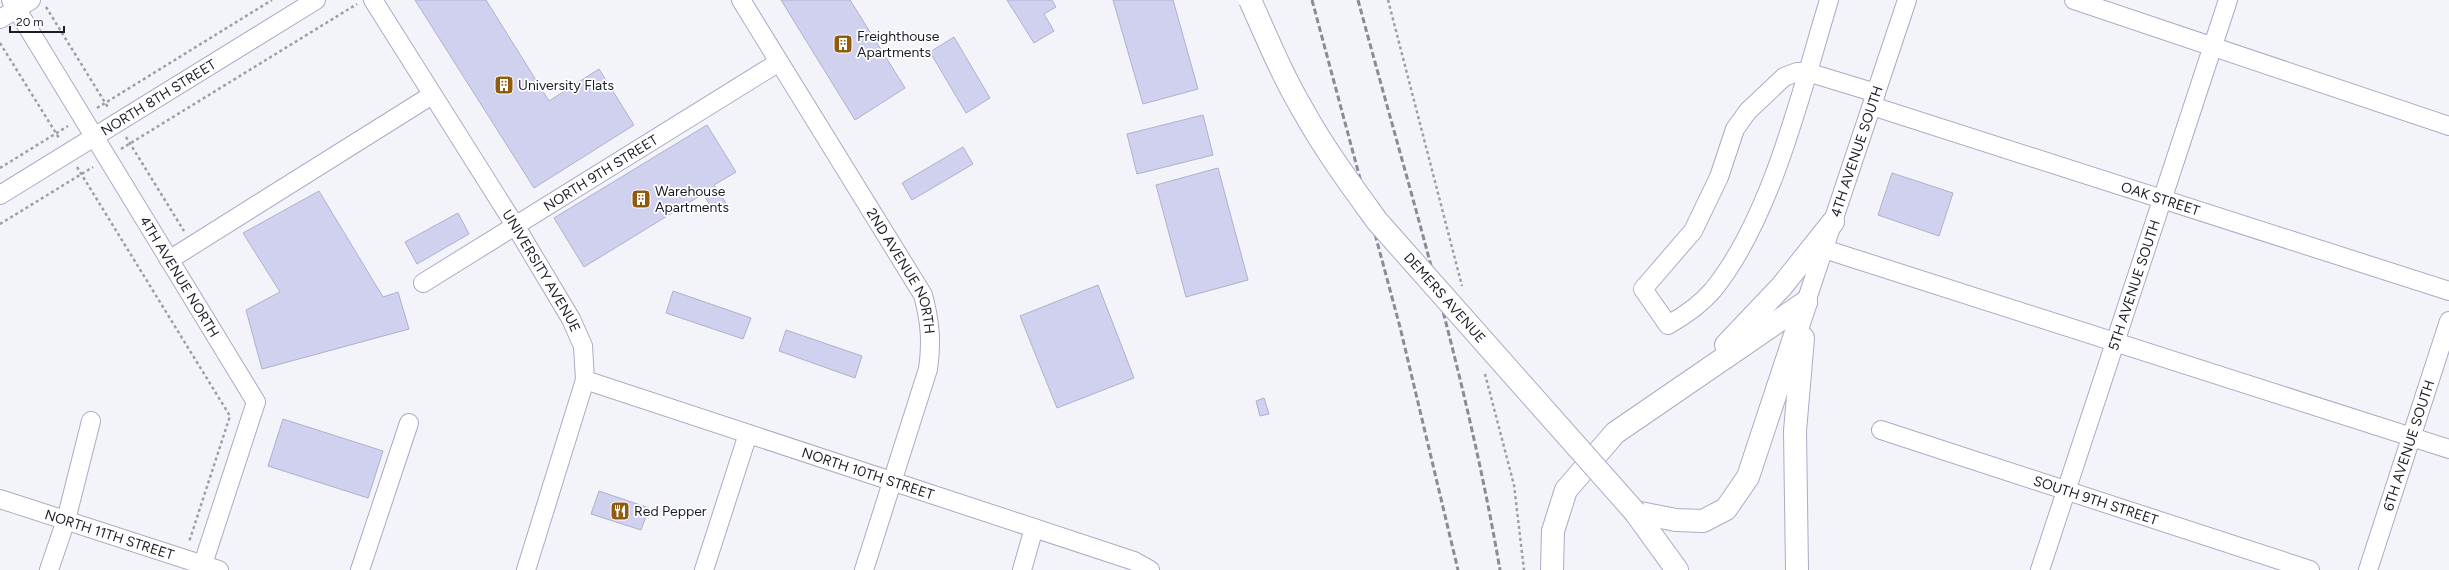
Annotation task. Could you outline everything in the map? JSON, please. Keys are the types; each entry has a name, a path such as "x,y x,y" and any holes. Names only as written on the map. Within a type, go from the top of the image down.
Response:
{"main road":[{"name":"DEMERS AVENUE","path":"1250,0 1274,54 1303,112 1340,170 1377,221 1635,512 1677,570"},
{"path":"1685,385 1745,327 1782,286 1833,222"},
{"path":"1635,512 1676,520 1703,521 1726,508 1748,477 1806,302"},
{"path":"1552,570 1553,531 1566,490 1615,433 1806,302"},
{"path":"1797,570 1795,431 1806,302"}],"street":[{"name":"NORTH 8TH STREET","path":"0,195 316,0"},
{"name":"UNIVERSITY AVENUE","path":"373,0 516,227 571,319 583,346 585,380 526,570"},
{"name":"2ND AVENUE NORTH","path":"741,0 922,295 930,319 932,344 928,369 864,570"},
{"path":"1807,72 1796,72 1784,77 1748,111 1736,129 1719,177 1693,231 1643,289 1668,325 1685,316 1713,290 1738,251 1761,205 1783,148 1807,72 1829,0"},
{"name":"4TH AVENUE SOUTH","path":"1806,302 1907,0"},
{"path":"2074,0 2213,45 2449,126"},
{"name":"5TH AVENUE SOUTH","path":"2040,570 2228,0"},
{"name":"4TH AVENUE NORTH","path":"19,3 83,117 256,402 207,568"},
{"path":"0,19 19,3"},
{"name":"NORTH 9TH STREET","path":"423,283 516,227 779,62"},
{"name":"OAK STREET","path":"1807,72 1874,99 2162,197 2449,291"},
{"path":"169,260 432,95"},
{"path":"1824,249 2116,341 2449,449"},
{"name":"6TH AVENUE SOUTH","path":"2368,570 2449,321"},
{"name":"NORTH 10TH STREET","path":"585,380 1134,561 1150,570"},
{"path":"49,570 66,520 91,421"},
{"path":"360,570 408,423"},
{"name":"SOUTH 9TH STREET","path":"1881,430 2067,489 2310,570"},
{"path":"704,570 748,434"},
{"name":"NORTH 11TH STREET","path":"0,499 184,559 207,568"},
{"path":"1022,570 1034,528"}],"path":[{"path":"0,168 272,0"},
{"path":"0,224 363,0"},
{"path":"0,43 230,416 184,559"}],"building":[{"name":"University Flats","path":"415,0 486,0 549,101 599,69 634,125 534,188"},
{"name":"Freighthouse Apartments","path":"781,0 850,0 905,88 855,120"},
{"path":"1007,0 1052,0 1056,7 1044,14 1054,31 1034,43"},
{"path":"1113,0 1173,0 1198,89 1143,104"},
{"path":"954,37 990,98 966,113 930,52"},
{"path":"1203,115 1213,155 1137,174 1127,134"},
{"name":"Warehouse Apartments","path":"707,125 736,172 714,185 726,203 714,211 703,194 584,267 554,218"},
{"path":"963,147 973,164 912,200 902,183"},
{"path":"1218,168 1248,280 1186,297 1156,185"},
{"path":"1892,173 1953,193 1939,236 1878,215"},
{"path":"319,191 383,297 398,292 409,329 262,369 246,310 280,292 243,233"},
{"path":"458,213 469,234 417,264 405,242"},
{"path":"1098,285 1134,378 1057,408 1020,316"},
{"path":"673,291 751,318 743,339 666,313"},
{"path":"786,330 862,356 855,378 779,351"},
{"path":"1264,398 1269,414 1260,416 1256,401"},
{"path":"283,419 383,451 368,498 268,466"},
{"name":"Red Pepper","path":"599,491 649,508 641,530 591,514"}],"railway":[{"path":"1312,0 1400,327 1458,570"},
{"path":"1358,0 1417,213 1454,355 1487,498 1500,570"}],"place":[{"name":"Freighthouse Apartments","path":"843,44"},
{"name":"University Flats","path":"504,85"},
{"name":"Warehouse Apartments","path":"641,199"},
{"name":"Red Pepper","path":"620,511"}]}
